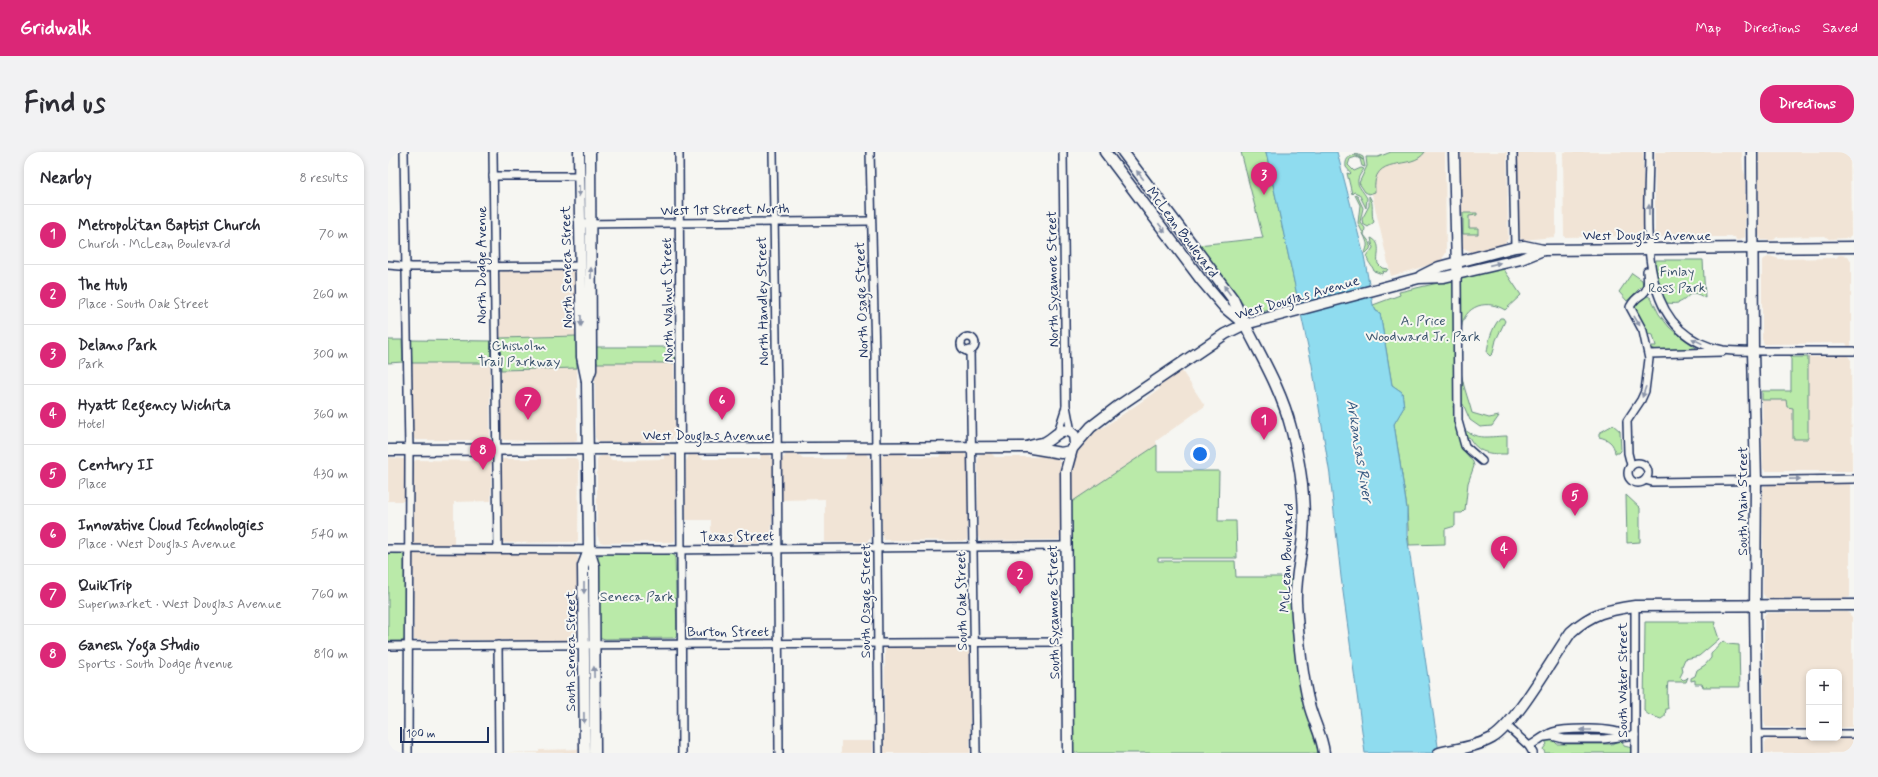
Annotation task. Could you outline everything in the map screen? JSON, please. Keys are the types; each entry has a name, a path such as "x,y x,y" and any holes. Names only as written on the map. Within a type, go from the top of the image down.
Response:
{"main road":[{"name":"North Seneca Street","path":"579,152 582,357 583,369 587,381 588,449"},
{"name":"North Seneca Street","path":"587,381 591,370 592,358 590,152"},
{"name":"McLean Boulevard","path":"1105,152 1202,281 1225,308 1244,324"},
{"name":"McLean Boulevard","path":"1123,152 1233,299 1244,324 1277,384 1284,401 1295,443 1304,518 1296,584 1298,619 1307,694 1324,753"},
{"path":"1454,152 1457,274"},
{"name":"South Main Street","path":"1752,152 1753,351 1756,480 1755,605 1757,753"},
{"name":"West Douglas Avenue","path":"1419,278 1439,267 1524,246 1542,250 1649,254 1752,249 1854,247"},
{"name":"West Douglas Avenue","path":"1027,446 1036,449 1066,453 1074,447 1091,428 1117,407 1225,334 1244,324 1419,278 1444,277 1521,259 1542,250"},
{"name":"West Douglas Avenue","path":"388,450 972,448 1027,446 1043,443 1056,434 1066,430 1071,433 1091,428"},
{"path":"1071,433 1075,440 1074,447"},
{"path":"1056,434 1053,444 1058,451"},
{"name":"South Sycamore Street","path":"1068,753 1066,472 1074,447"},
{"name":"South Seneca Street","path":"588,449 589,550 594,566 595,753"},
{"name":"South Sycamore Street","path":"1058,451 1066,472"},
{"name":"South Seneca Street","path":"585,753 584,566 589,550"},
{"path":"1439,753 1464,747 1493,737 1506,725 1571,632 1583,621 1596,614 1612,609 1635,606 1854,605"}],"street":[{"path":"404,152 409,450 407,646 408,753"},
{"name":"North Dodge Avenue","path":"493,152 498,549"},
{"name":"North Walnut Street","path":"679,152 682,753"},
{"name":"North Handley Street","path":"772,152 777,448 779,753"},
{"name":"North Osage Street","path":"870,152 876,448"},
{"name":"North Sycamore Street","path":"1063,152 1066,406 1071,433"},
{"path":"1513,152 1515,247"},
{"path":"1649,152 1649,254 1652,277 1664,308"},
{"path":"493,176 579,176"},
{"name":"West 1st Street North","path":"580,224 871,221"},
{"path":"1649,254 1646,267 1648,286 1645,294 1630,308 1643,331 1649,354 1649,369 1645,391 1636,408 1627,420 1630,465 1628,473 1631,480 1638,483 1645,480 1652,482 1854,479"},
{"path":"388,265 580,266"},
{"path":"1457,274 1458,421 1465,446 1482,461"},
{"path":"1645,294 1654,297 1678,328 1688,336 1711,346 1734,351"},
{"name":"South Oak Street","path":"970,350 976,753"},
{"path":"1649,354 1734,351 1854,351"},
{"name":"North Sycamore Street","path":"1056,434 1066,406"},
{"name":"South Osage Street","path":"876,448 879,753"},
{"path":"1630,465 1638,462 1645,465 1648,472 1645,480"},
{"name":"Texas Street","path":"388,549 682,550 1066,546"},
{"name":"South Water Street","path":"1635,606 1635,753"},
{"name":"Burton Street","path":"388,646 498,644 594,645 1067,642"},
{"path":"498,644 499,753"},
{"path":"1506,725 1529,746 1533,753"},
{"path":"1757,734 1806,734"},
{"path":"1842,734 1854,734"},
{"path":"1529,746 1545,737 1564,739 1604,739 1624,735 1635,735"}],"shaded area":[{"path":"1410,152 1445,152 1446,253 1440,262 1391,276 1370,186 1375,168"},
{"path":"1461,152 1507,152 1508,239 1504,244 1472,252 1463,248 1461,241"},
{"path":"1517,152 1556,152 1556,234 1554,237 1523,240 1518,237"},
{"path":"1563,152 1643,152 1643,231 1641,236 1564,237"},
{"path":"1655,152 1742,152 1743,169 1745,175 1745,237 1740,240 1736,240 1735,237 1657,237 1655,234"},
{"path":"1759,152 1850,152 1851,235 1848,238 1829,239 1825,236 1777,237 1774,240 1761,240 1759,235"},
{"path":"1839,255 1848,256 1851,261 1851,346 1848,347 1846,343 1764,344 1762,339 1762,260 1770,256 1779,259 1836,258"},
{"path":"504,270 575,271 576,336 500,338 498,274"},
{"path":"1848,356 1851,360 1852,471 1765,471 1763,468 1762,400 1787,400 1793,407 1793,439 1808,439 1808,357"},
{"path":"411,363 490,363 490,439 415,440 412,435"},
{"path":"595,363 674,363 675,433 672,440 666,442 598,442 595,437"},
{"path":"577,368 577,440 571,442 556,442 503,440 501,435 501,370"},
{"path":"1182,371 1205,406 1156,441 1157,445 1070,503 1069,470 1073,453 1096,429 1101,429 1160,389 1158,387 1160,382"},
{"path":"900,452 906,456 940,457 943,452 962,452 965,454 968,462 966,541 884,540 882,535 881,459 882,456 888,453"},
{"path":"985,452 990,452 995,457 1037,457 1039,455 1037,453 1056,455 1060,463 1061,533 1059,540 980,541 978,536 978,459 979,455"},
{"path":"667,453 675,457 676,460 675,541 600,542 597,535 598,457 606,455 612,460 664,459 664,454"},
{"path":"696,453 703,459 760,459 761,454 765,453 771,456 773,463 773,496 771,541 769,543 711,543 711,520 686,520 686,461 689,455"},
{"path":"849,453 866,453 871,459 871,538 867,542 825,542 825,499 782,500 782,460 786,454 797,454 803,459 845,459"},
{"path":"388,457 404,459 405,501 388,501"},
{"path":"575,458 579,463 577,542 502,543 500,538 501,459"},
{"path":"416,460 491,461 491,501 454,502 454,552 576,554 579,560 580,632 578,637 571,640 414,640 412,463"},
{"path":"1850,484 1850,597 1843,599 1766,598 1763,594 1764,486"},
{"path":"1848,612 1852,617 1852,727 1842,728 1842,669 1806,669 1806,728 1766,727 1764,722 1764,615 1767,613"},
{"path":"966,646 970,650 970,753 884,753 885,647"},
{"path":"1771,739 1842,741 1842,739 1851,739 1853,741 1853,753 1765,753 1765,741"},
{"path":"841,741 873,741 873,753 841,753"},
{"path":"581,749 581,753 502,753 539,752 539,750"}],"green space":[{"path":"1241,152 1266,152 1297,295 1274,308 1263,312 1249,312 1198,245 1263,238"},
{"path":"1391,152 1425,152 1419,158 1386,167 1379,172 1375,180 1375,192 1369,194 1365,192 1359,183 1367,166 1366,157 1378,157"},
{"path":"1355,153 1363,157 1365,167 1362,166 1360,159 1356,157 1350,159 1348,165 1354,171 1361,168 1364,169 1358,178 1358,185 1367,198 1366,208 1359,194 1354,192 1352,194 1347,173 1351,173 1346,167 1346,162 1349,157 1355,155 1363,160"},
{"path":"1355,195 1357,195 1363,208 1360,222 1365,228 1364,235 1358,223 1360,205"},
{"path":"1369,196 1372,202 1372,215 1374,222 1368,227 1363,224 1362,219 1369,206"},
{"path":"1463,213 1477,213 1477,215 1469,216 1469,228 1478,228 1478,234 1463,234"},
{"path":"1364,235 1371,244 1370,249 1365,254 1367,246"},
{"path":"1371,238 1375,240 1378,246 1378,264 1382,268 1388,269 1386,272 1383,271 1382,274 1374,271 1367,258 1373,248"},
{"name":"Finlay Ross Park","path":"1656,260 1703,260 1705,298 1692,293 1678,303 1665,303 1656,276"},
{"name":"A. Price Woodward Jr. Park","path":"1503,268 1521,295 1505,310 1495,306 1481,305 1471,310 1466,314 1463,320 1461,334 1461,374 1472,413 1489,418 1499,416 1492,426 1480,427 1470,420 1463,404 1453,406 1461,447 1473,462 1474,466 1468,483 1465,510 1462,513 1455,513 1455,526 1445,529 1445,544 1409,545 1407,508 1394,424 1404,407 1402,392 1392,385 1380,313 1376,311 1373,305 1400,295 1399,292"},
{"path":"1632,273 1642,280 1643,285 1627,301 1619,292"},
{"path":"1648,296 1651,298 1659,314 1669,327 1698,349 1656,350 1652,348 1652,346 1656,346 1653,335 1648,334 1634,308 1640,300"},
{"path":"1500,318 1503,318 1505,321 1496,340 1493,353 1490,356 1487,353 1489,339"},
{"name":"Chisholm Trail Parkway","path":"576,336 577,368 501,370 500,338"},
{"path":"388,340 402,340 403,362 388,363"},
{"name":"Chisholm Trail Parkway","path":"410,340 491,341 490,363 411,363"},
{"name":"Chisholm Trail Parkway","path":"594,347 674,347 674,363 595,363"},
{"path":"1791,357 1808,357 1808,439 1793,439 1793,408 1787,407 1786,400 1762,400 1762,391 1791,391"},
{"path":"1613,425 1620,431 1621,451 1619,453 1615,453 1610,442 1599,437 1599,433"},
{"path":"1464,429 1469,433 1479,436 1507,436 1507,454 1495,454 1480,450 1469,437 1466,438"},
{"path":"1157,445 1157,471 1219,471 1218,521 1236,521 1237,558 1158,558 1158,561 1235,561 1236,577 1293,577 1318,753 1072,753 1070,503"},
{"path":"1626,495 1640,508 1640,542 1627,543"},
{"path":"388,552 401,552 404,556 405,639 402,641 388,641"},
{"name":"Seneca Park","path":"604,553 672,554 675,556 677,635 675,638 605,639 599,637 597,559 599,555"},
{"path":"1645,622 1716,622 1715,627 1719,639 1699,656 1685,659 1682,666 1683,671 1680,677 1683,680 1688,677 1686,682 1668,682 1668,709 1666,709 1665,716 1661,719 1649,715 1644,711"},
{"path":"1723,641 1727,644 1739,645 1740,687 1703,687 1702,684 1695,684 1695,680 1691,681 1691,678 1695,676 1697,670 1705,665 1711,658 1711,654"},
{"path":"1552,739 1557,744 1612,744 1621,739 1624,746 1632,748 1631,753 1545,753 1543,749 1547,744 1545,741"}],"water":[{"name":"Arkansas River","path":"1266,152 1337,152 1364,256 1373,305 1376,311 1380,313 1392,385 1402,392 1404,407 1394,424 1407,509 1407,535 1439,753 1365,753 1341,577 1330,475 1312,365"}],"place":[{"name":"Delano Park","path":"1264,195"},
{"name":"QuikTrip","path":"528,420"},
{"name":"Innovative Cloud Technologies","path":"722,420"},
{"name":"Metropolitan Baptist Church","path":"1264,440"},
{"name":"Ganesh Yoga Studio","path":"483,470"},
{"name":"Century II","path":"1575,516"},
{"name":"Hyatt Regency Wichita","path":"1504,569"},
{"name":"The Hub","path":"1020,594"}]}
